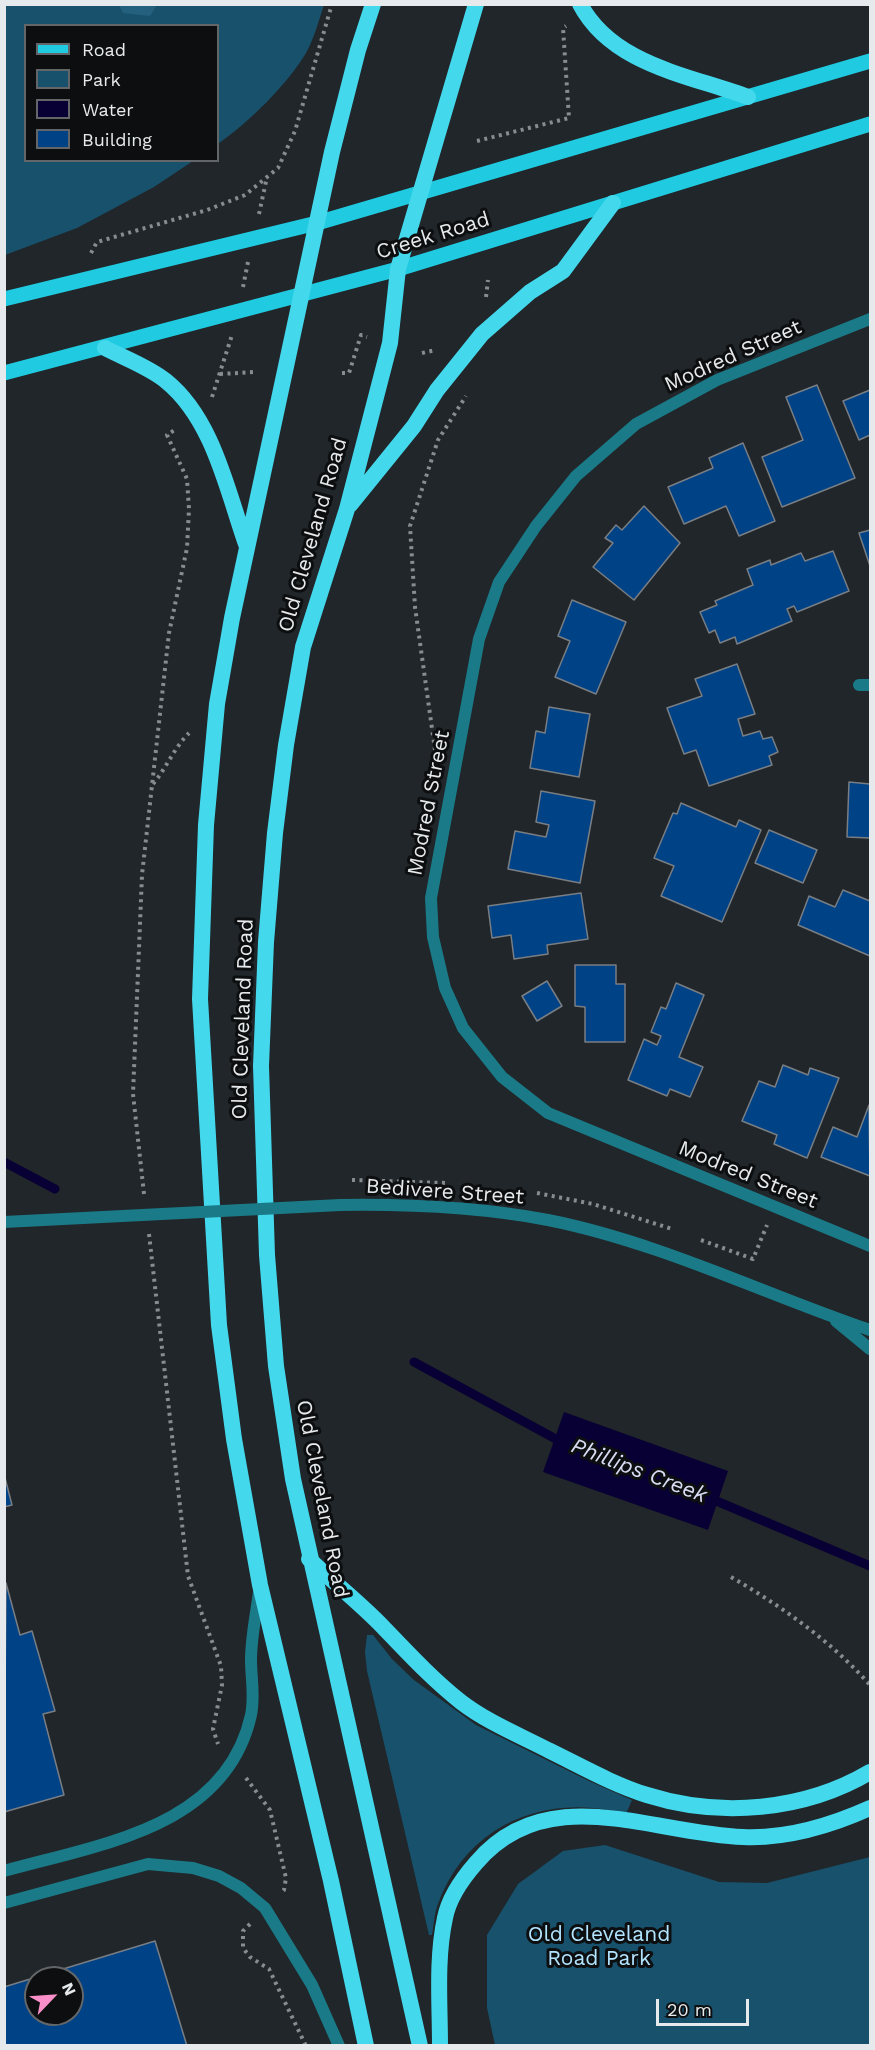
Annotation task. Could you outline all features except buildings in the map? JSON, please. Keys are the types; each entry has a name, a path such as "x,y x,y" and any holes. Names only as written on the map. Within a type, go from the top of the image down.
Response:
{"highway":[{"name":"Old Cleveland Road","path":"366,2046 331,1881 260,1585 234,1439 219,1325 200,999 205,846 217,704 247,544 332,152 373,4"},
{"name":"Old Cleveland Road","path":"420,2046 292,1479 276,1366 267,1255 261,1066 275,833 286,745 303,647 347,509 390,343 398,269 476,4"},
{"path":"580,4 597,30 623,50 674,72 748,97"},
{"path":"347,509 414,426 437,390 482,334 530,292 563,271 613,203"},
{"path":"105,348 165,380 194,415 216,456 247,544"},
{"path":"309,1560 381,1625 430,1676 463,1703 504,1727 617,1784 649,1796 680,1802 750,1808 798,1802 853,1782 870,1772"},
{"path":"440,2046 441,1938 452,1896 483,1855 523,1827 544,1820 569,1816 609,1818 743,1837 774,1836 832,1824 870,1808"}],"main road":[{"path":"4,299 318,223 870,61"},
{"name":"Creek Road","path":"4,373 398,269 870,124"}],"street":[{"name":"Modred Street","path":"870,319 717,380 636,424 576,476 536,526 499,582 479,639 431,898 433,937 445,988 463,1028 502,1077 548,1113 870,1246"},
{"name":"Bedivere Street","path":"4,1222 340,1205 404,1204 549,1220 644,1247 870,1330"},
{"name":"Bedivere Street","path":"831,1317 870,1349"},
{"path":"4,1871 122,1837 161,1822 202,1798 219,1781 233,1763 244,1739 252,1712 251,1659 260,1585"},
{"path":"4,1903 148,1864 193,1868 219,1876 242,1888 265,1908 312,1986 339,2046"}],"path":[{"path":"97,242 207,210 245,195 278,168 295,131 332,4"},
{"path":"477,141 569,118 563,28 573,20"},
{"path":"488,280 489,290"},
{"path":"342,373 349,373 361,335 368,337"},
{"path":"220,374 255,372"},
{"path":"436,756 415,607 410,526 438,440 470,390"},
{"path":"152,784 170,763 174,748 217,704"},
{"path":"730,1577 775,1603 853,1665 870,1685"}],"green space":[{"path":"5,5 324,5 309,48 298,65 278,90 254,114 219,143 219,24 24,24 24,162 192,162 154,187 77,228 5,255"},
{"path":"367,1635 373,1635 392,1659 414,1680 476,1725 632,1800 626,1814 596,1808 567,1808 539,1812 513,1821 489,1835 469,1853 451,1876 437,1908 432,1935 429,1935 367,1671 365,1652"},
{"name":"Old Cleveland Road Park","path":"605,1845 719,1882 767,1883 870,1857 870,2045 495,2045 487,2008 487,1935 518,1884 563,1851"}],"shaded area":[{"path":"119,5 157,5 150,16 123,13"}],"water":[{"path":"564,1412 728,1471 708,1530 543,1472"}],"waterway":[{"name":"Phillips Creek","path":"4,1162 55,1189"},
{"name":"Phillips Creek","path":"414,1362 565,1444"},
{"name":"Phillips Creek","path":"707,1497 870,1566"}]}
